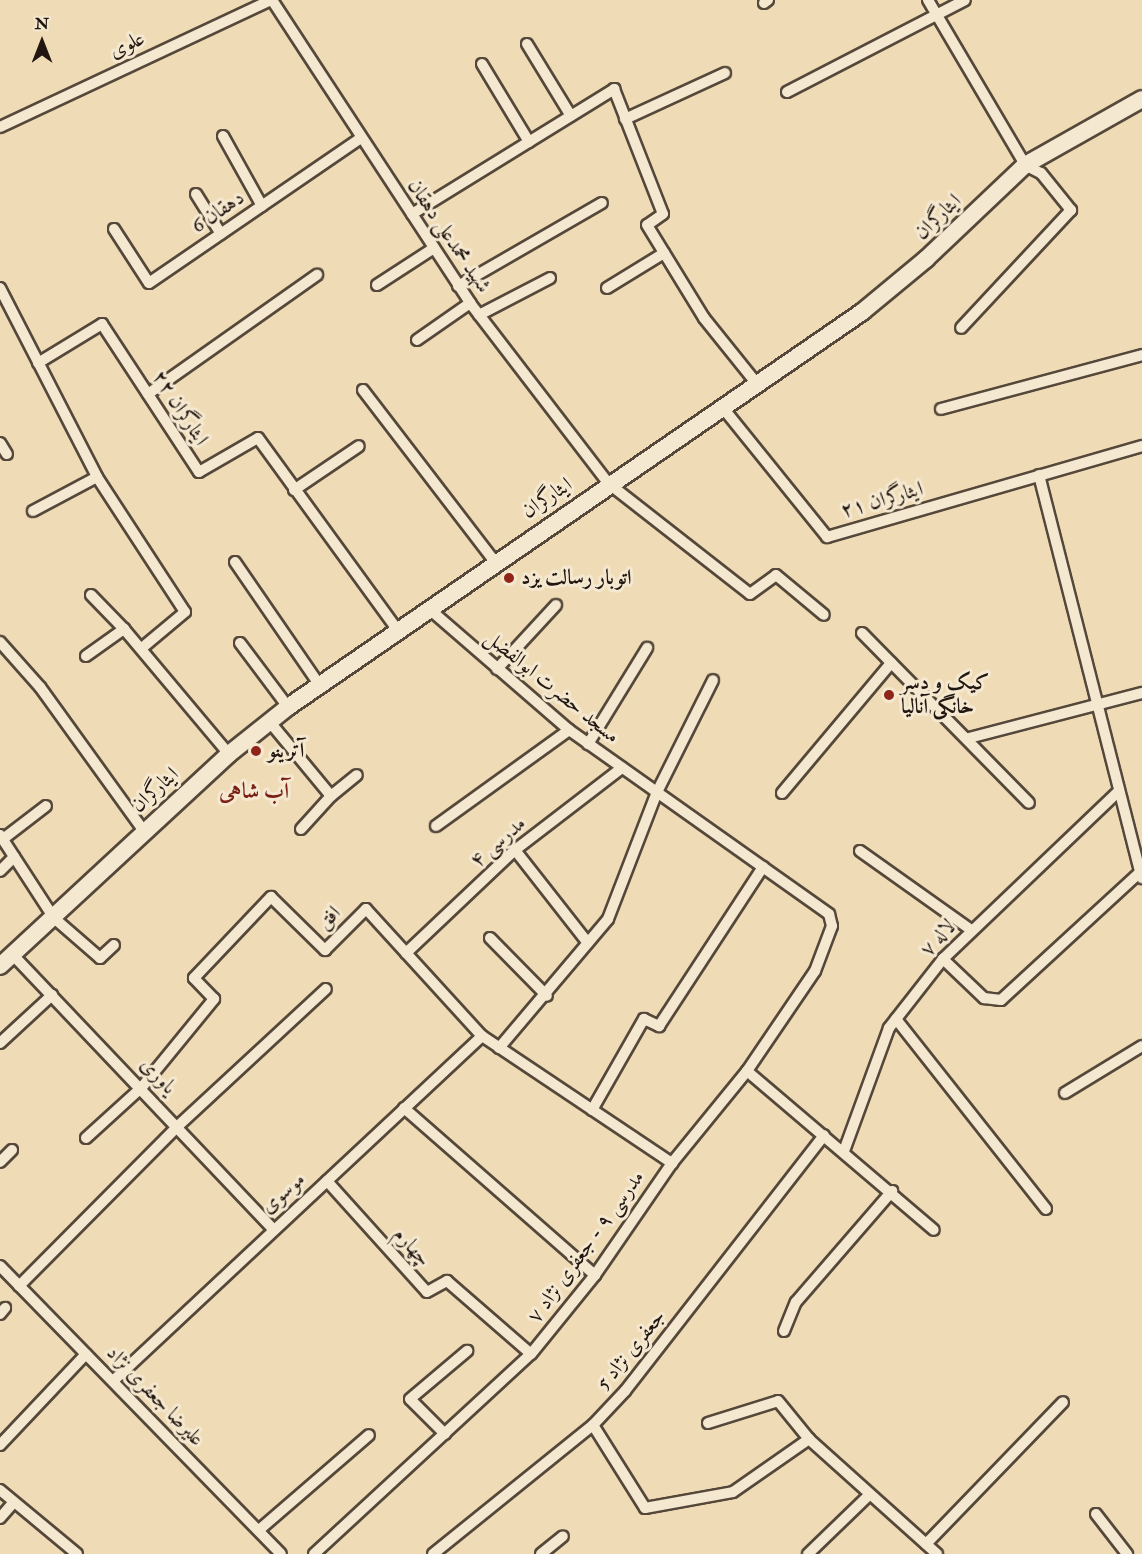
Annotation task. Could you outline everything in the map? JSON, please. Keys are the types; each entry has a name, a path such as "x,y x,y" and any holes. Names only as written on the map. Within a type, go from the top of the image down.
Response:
{"main road":[{"name":"ایثارگران","path":"6,960 229,754 288,707 494,561 723,408 896,286 1025,165 1142,99"}],"street":[{"name":"علوی","path":"0,127 272,0"},
{"name":"شهید محمدعلی دهقان","path":"272,0 458,286 608,483 750,594 776,574 824,615"},
{"path":"928,0 935,17 1025,165 1041,172 1071,210 961,328"},
{"path":"787,92 965,0"},
{"path":"527,44 571,116"},
{"path":"482,64 529,142"},
{"path":"625,119 725,73"},
{"path":"412,214 614,89 663,214 647,225 704,318 757,384"},
{"path":"224,136 262,206"},
{"name":"دهقان 6","path":"114,229 149,283 361,138"},
{"path":"196,194 222,234"},
{"path":"458,286 602,202"},
{"path":"377,285 434,248"},
{"path":"607,288 664,253"},
{"path":"148,394 317,275"},
{"path":"479,315 550,278"},
{"path":"0,288 96,477 185,612 142,648"},
{"path":"417,340 470,303"},
{"name":"ایثارگران ۲۲","path":"38,363 102,324 199,472 258,438 397,629"},
{"path":"941,409 1142,355"},
{"path":"363,390 494,561"},
{"name":"ایثارگران ۲۱","path":"723,408 827,537 1039,475"},
{"path":"0,443 7,454"},
{"path":"294,490 359,446"},
{"path":"943,959 984,998 1001,1000 1141,875 1095,706 1039,475 1142,446"},
{"path":"33,511 96,477"},
{"path":"235,562 319,684"},
{"path":"91,595 142,648 229,754"},
{"path":"497,669 556,605"},
{"name":"مسجد حضرت ابوالفضل","path":"428,608 569,730 833,920"},
{"path":"86,657 124,629"},
{"path":"862,633 969,738 1029,803"},
{"path":"0,642 40,687 144,831"},
{"path":"240,643 288,707"},
{"path":"588,744 647,648"},
{"path":"782,793 891,663"},
{"path":"499,1048 547,996 608,919 657,792 713,680"},
{"path":"969,738 1142,693"},
{"path":"269,722 331,796"},
{"path":"436,825 569,730"},
{"name":"مدرسی ۴","path":"406,953 515,850 622,768"},
{"path":"301,829 331,796 357,775"},
{"name":"لاله ۷","path":"844,1151 896,1019 943,959 971,930 1118,792"},
{"path":"46,806 1,837 54,918 100,958 114,945"},
{"path":"515,850 588,943"},
{"path":"860,851 971,930"},
{"path":"0,871 14,857"},
{"path":"592,1110 644,1019 659,1026 762,867"},
{"name":"افق","path":"142,1087 214,999 194,978 271,897 325,950 366,909 482,1036 672,1163"},
{"name":"مدرسی ۹ - جعفری نژاد ۷","path":"314,1554 531,1354 595,1275 672,1163 747,1071 814,970 833,920"},
{"path":"490,938 547,996"},
{"name":"یاوری","path":"6,960 52,995 179,1125 272,1228"},
{"path":"19,1286 179,1125 326,989"},
{"path":"0,1043 52,995"},
{"path":"896,1019 1046,1209"},
{"name":"موسوی","path":"113,1381 272,1228 482,1036"},
{"path":"1065,1093 1142,1046"},
{"path":"747,1071 892,1191 934,1230"},
{"path":"86,1138 142,1087"},
{"path":"405,1108 595,1275"},
{"name":"جعفری نژاد 5","path":"433,1554 593,1425 625,1391 824,1135"},
{"path":"0,1162 12,1150"},
{"name":"چهارم","path":"327,1180 427,1293 447,1281 531,1354"},
{"path":"784,1331 796,1302 892,1191"},
{"name":"علیرضا جعفری نژاد","path":"0,1266 259,1530 274,1552"},
{"path":"445,1434 410,1399 467,1351"},
{"path":"0,1444 86,1354"},
{"path":"708,1423 778,1401 809,1439 937,1554"},
{"path":"926,1544 1063,1402"},
{"path":"593,1425 645,1508 733,1492 809,1439"},
{"path":"259,1530 369,1435"},
{"path":"0,1491 77,1554"},
{"path":"808,1554 869,1495"},
{"path":"0,1518 14,1502"},
{"path":"1096,1514 1127,1554"},
{"path":"541,1554 563,1536"}],"place":[{"name":"اتوبار رسالت یزد","path":"509,578"},
{"name":"کیک و دسر خانگی آنالیا","path":"889,695"},
{"name":"آترینو","path":"256,751"}],"district":[{"name":"آب شاهی","path":"254,792"}]}
